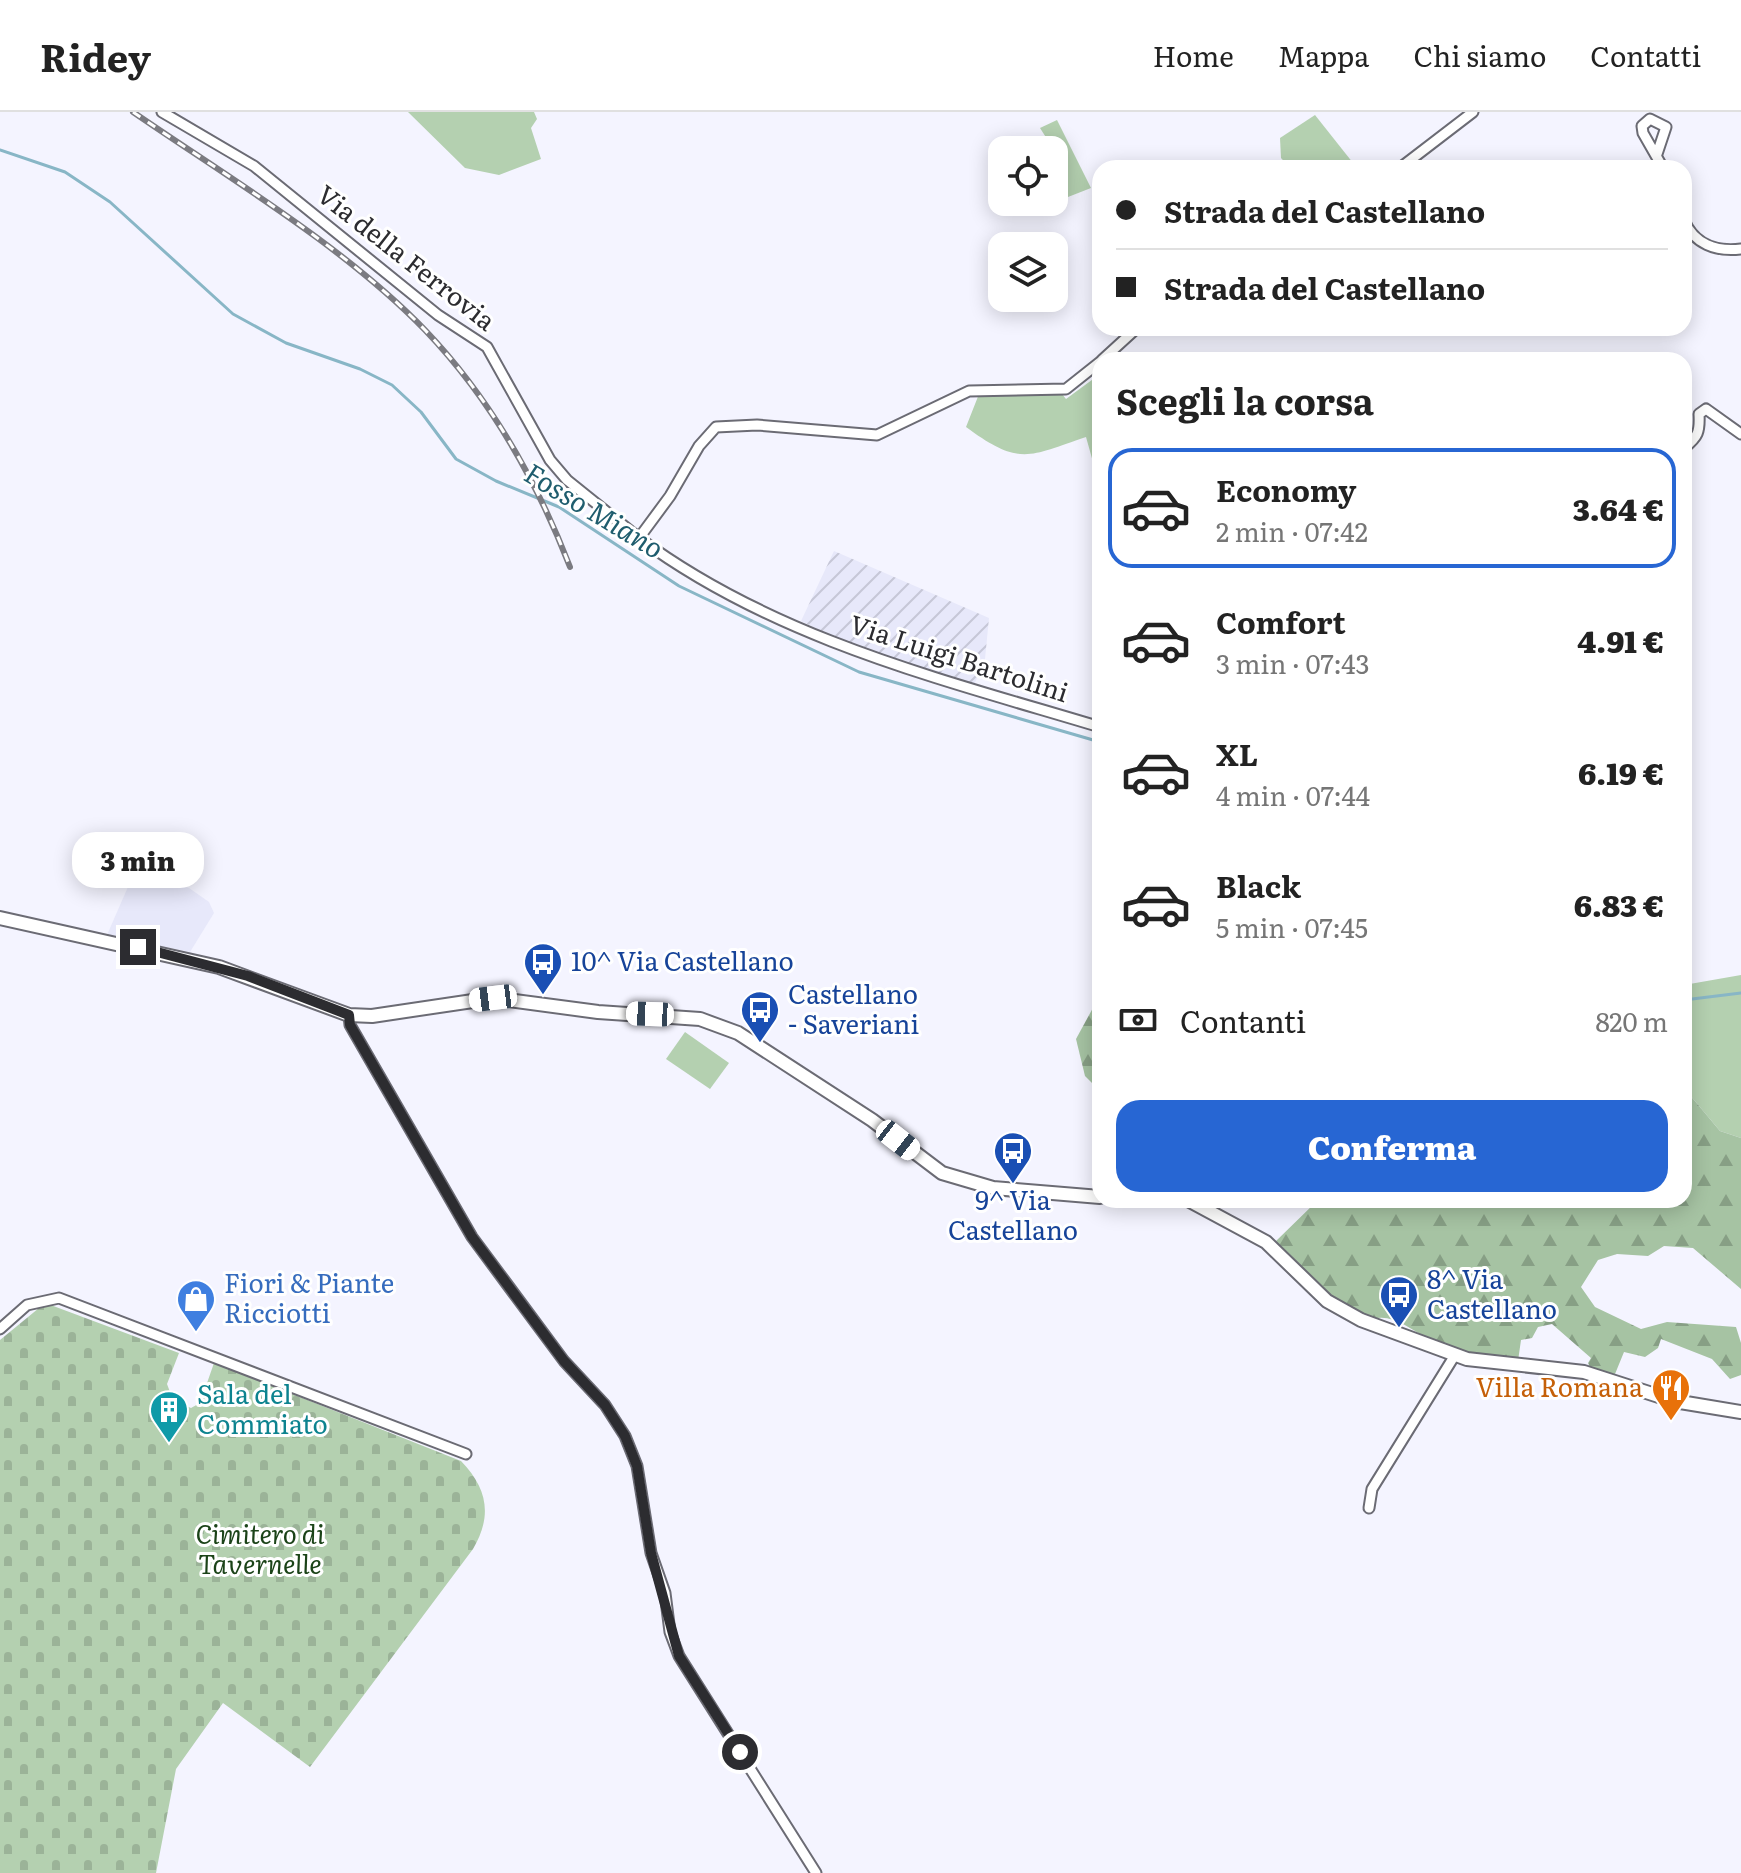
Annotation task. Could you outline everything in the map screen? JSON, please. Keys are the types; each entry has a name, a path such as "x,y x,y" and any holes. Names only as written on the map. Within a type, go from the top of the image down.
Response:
{"street":[{"name":"Via della Ferrovia","path":"162,112 254,166 438,315 475,335 487,347 550,460 567,480 639,538"},
{"path":"1410,160 1473,112"},
{"path":"1657,154 1660,160"},
{"path":"1692,231 1698,240 1713,248 1741,249"},
{"path":"1111,352 1128,336"},
{"path":"639,538 670,496 699,446 716,427 757,425 877,435 969,391 1066,389 1092,368"},
{"path":"1692,442 1701,430 1699,414 1706,409 1741,434"},
{"name":"Via Luigi Bartolini","path":"639,538 711,587 863,656 1092,725"},
{"path":"0,918 219,967 349,1015 372,1016 493,998 598,1012 700,1019 738,1033 872,1120 942,1173 993,1188 1092,1196"},
{"path":"349,1015 350,1025 472,1237 564,1361 605,1405 625,1436 637,1466 651,1553 679,1656 816,1873"},
{"path":"1203,1208 1266,1242 1305,1283 1343,1311 1455,1355 1478,1362 1584,1372 1674,1401 1741,1412"},
{"path":"0,1329 27,1305 59,1298 466,1454"},
{"path":"1369,1508 1372,1489 1455,1355"}],"shaded area":[{"path":"834,551 989,618 985,659 974,685 867,653 801,621"},
{"path":"134,873 189,888 209,902 214,913 190,952 107,935"}],"green space":[{"path":"408,112 534,112 537,119 531,128 541,159 499,175 465,168"},
{"path":"1315,115 1351,160 1283,160 1280,138"},
{"path":"1057,120 1065,136 1045,136 1040,128"},
{"path":"1068,142 1091,188 1068,197"},
{"path":"1092,380 1092,458 1086,437 1037,453 1012,453 966,427 979,394 1062,394 1066,399"},
{"path":"1741,975 1741,1138 1720,1131 1692,1098 1692,984"},
{"path":"1092,1010 1092,1083 1085,1076 1076,1039"},
{"path":"685,1032 729,1063 710,1089 666,1059"},
{"path":"1692,1098 1720,1131 1741,1138 1741,1289 1693,1248 1664,1246 1648,1256 1617,1254 1598,1260 1581,1287 1595,1307 1641,1329 1667,1322 1736,1327 1741,1343 1741,1375 1730,1379 1712,1359 1661,1339 1658,1348 1645,1357 1624,1352 1615,1374 1591,1369 1588,1363 1591,1358 1552,1324 1538,1327 1532,1338 1521,1340 1518,1361 1460,1351 1393,1320 1373,1319 1328,1296 1275,1242 1310,1208 1692,1208"},
{"name":"Cimitero di Tavernelle","path":"48,1304 179,1353 167,1384 173,1400 191,1408 200,1403 214,1363 461,1461 477,1481 484,1502 483,1525 473,1549 310,1767 223,1703 176,1769 156,1873 0,1873 0,1340"}],"waterway":[{"name":"Fosso Miano","path":"0,150 65,172 110,202 233,314 286,343 360,369 392,385 421,412 456,459 496,481 559,507 679,586 859,672 1092,740"},
{"name":"Fosso Miano","path":"1692,999 1741,993"}],"railway":[{"path":"133,112 323,242 425,330 470,383 509,441 542,502 570,567"}],"place":[{"name":"10^ Via Castellano","path":"543,996"},
{"name":"Castellano - Saveriani","path":"760,1044"},
{"name":"9^ Via Castellano","path":"1013,1185"},
{"name":"8^ Via Castellano","path":"1399,1329"},
{"name":"Fiori & Piante Ricciotti","path":"196,1333"},
{"name":"Villa Romana","path":"1671,1422"},
{"name":"Sala del Commiato","path":"169,1444"}],"route":[{"path":"138,947 248,976 349,1015 350,1025 472,1237 564,1361 605,1405 625,1436 637,1466 651,1553 665,1593 670,1632 679,1656 740,1752"}]}
